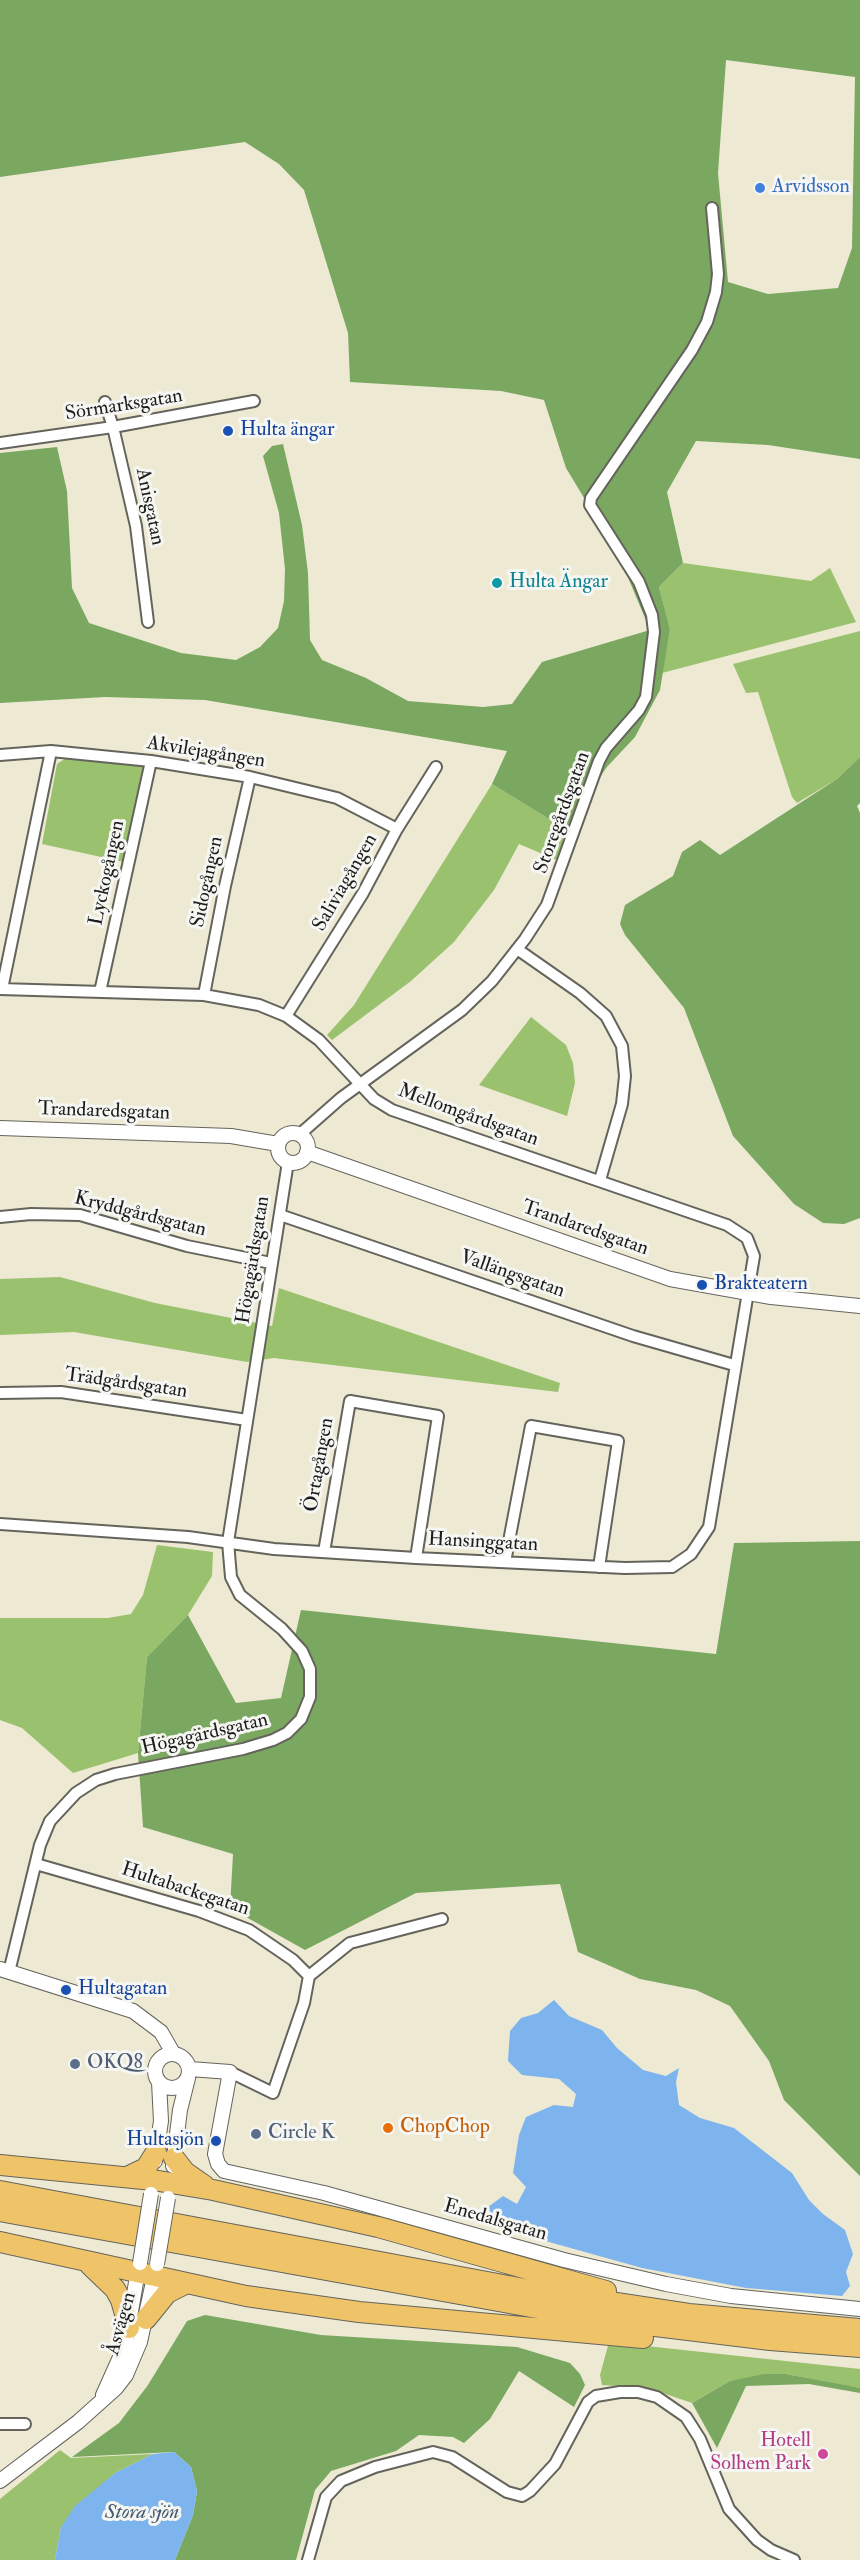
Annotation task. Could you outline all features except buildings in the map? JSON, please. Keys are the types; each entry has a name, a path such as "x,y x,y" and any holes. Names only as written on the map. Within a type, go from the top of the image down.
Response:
{"highway":[{"path":"127,2177 165,2155 185,2172 213,2190"},
{"path":"0,2165 127,2177 161,2189 213,2190 460,2248 689,2314"},
{"path":"0,2191 530,2290 689,2314 860,2329"},
{"path":"0,2211 498,2303 598,2319 770,2340 860,2348"},
{"path":"0,2242 88,2263 147,2269 185,2284 359,2312 682,2342 770,2340"},
{"path":"88,2263 115,2289 138,2324 167,2293 185,2284"}],"street":[{"name":"Storegårdsgatan","path":"299,1135 360,1084 462,1010 492,981 547,905 599,761 606,748 639,711 646,697 653,642 652,615 639,582 590,505 591,498 692,350 706,322 716,292 718,274 712,208"},
{"name":"Sörmarksgatan","path":"0,442 113,427 254,401"},
{"name":"Anisgatan","path":"105,402 136,526 148,622"},
{"path":"1,989 51,751"},
{"name":"Akvilejagången","path":"0,754 51,751 151,761 250,777 337,798 397,829"},
{"name":"Lyckogången","path":"100,992 151,761"},
{"name":"Saliviagången","path":"286,1016 363,893 397,829 436,767"},
{"name":"Sidogången","path":"204,995 225,886 250,777"},
{"path":"517,949 580,993 606,1016 622,1046 624,1076 621,1104 600,1180"},
{"name":"Mellomgårdsgatan","path":"1,989 204,995 259,1005 286,1016 319,1040 374,1099 392,1110 600,1180 739,1231 747,1238 754,1256 748,1294"},
{"name":"Trandaredsgatan","path":"0,1128 222,1136 278,1144"},
{"path":"287,1134 299,1135 306,1142 307,1152 300,1161 288,1162 279,1155 278,1144 287,1134"},
{"name":"Trandaredsgatan","path":"307,1152 649,1272 748,1294 860,1306"},
{"name":"Högagärdsgatan","path":"4,1971 40,1845 58,1809 96,1780 115,1774 243,1749 273,1740 287,1733 301,1719 310,1697 310,1670 302,1651 282,1629 240,1595 231,1577 228,1542 288,1162"},
{"name":"Kryddgårdsgatan","path":"0,1217 31,1214 80,1215 187,1246 271,1263"},
{"name":"Vallängsgatan","path":"280,1215 633,1336 734,1365"},
{"name":"Hansinggatan","path":"0,1524 188,1537 324,1552 599,1567 672,1568 698,1546 710,1527 734,1365 748,1294"},
{"name":"Trädgårdsgatan","path":"0,1393 61,1392 247,1420"},
{"name":"Örtagången","path":"324,1552 350,1401 438,1416 416,1558"},
{"path":"505,1562 531,1426 618,1442 599,1567"},
{"name":"Hultabackegatan","path":"36,1863 199,1911 249,1930 293,1960 309,1976"},
{"path":"159,2082 175,2088 189,2073 230,2072 273,2093 304,2003 309,1976 350,1943 442,1918"},
{"path":"4,1971 133,2011 161,2032 173,2054"},
{"path":"147,2269 165,2155 189,2073 184,2057 173,2054 162,2057 156,2066 155,2074 159,2082 165,2155"},
{"name":"Enedalsgatan","path":"230,2072 214,2154 224,2171 324,2193 564,2260 666,2284 731,2296 860,2309"},
{"name":"Åsvägen","path":"0,2481 45,2449 97,2405 126,2375 134,2359 147,2269"},
{"name":"Åsvägen","path":"97,2405 138,2324 147,2269"},
{"path":"308,2560 326,2497 341,2481 375,2467 433,2452 452,2457 507,2493 522,2496 530,2491 555,2464 588,2402 607,2392 638,2392 657,2397 686,2417 700,2439 729,2508 757,2540 771,2550 794,2560"},
{"path":"0,2424 26,2424"}],"green space":[{"path":"0,0 860,0 860,459 768,445 696,441 667,492 683,563 659,587 670,629 660,690 635,737 606,768 567,830 492,784 507,751 205,700 105,697 0,703 0,453 57,447 67,491 72,588 89,623 181,653 236,660 260,647 278,628 284,601 285,569 279,513 263,456 272,446 283,444 302,525 308,573 310,640 322,660 366,678 408,701 483,707 512,704 542,662 650,630 619,556 566,468 544,400 501,391 350,382 348,333 304,190 279,164 245,142 0,177","holes":["726,60 855,77 852,248 838,288 768,294 728,282 718,173"]},
{"path":"683,563 811,581 830,568 856,622 662,673 670,629 659,587"},
{"path":"860,631 860,757 837,779 797,803 792,797 758,692 746,693 733,664"},
{"path":"860,757 860,803 857,806 860,813 860,1218 844,1224 823,1223 794,1204 733,1136 684,1008 625,935 620,924 625,905 673,876 682,852 700,840 720,855 837,779"},
{"path":"66,758 145,766 124,862 42,844 57,764"},
{"path":"492,784 567,830 557,860 519,844 494,890 454,942 411,981 332,1040 327,1035 354,1005"},
{"path":"531,1017 566,1045 573,1063 575,1083 567,1116 479,1085"},
{"path":"60,1277 155,1303 272,1326 279,1288 560,1383 558,1392 274,1358 247,1362 74,1332 0,1335 0,1279"},
{"path":"860,1541 860,2176 784,2100 769,2061 730,2006 696,1990 640,1979 578,1952 560,1884 416,1893 305,1950 230,1908 233,1854 143,1827 138,1753 147,1657 188,1615 236,1703 281,1698 301,1610 716,1654 734,1543"},
{"path":"157,1545 213,1552 212,1576 188,1615 147,1657 138,1753 73,1773 22,1728 0,1720 0,1618 108,1618 131,1614 143,1595"},
{"path":"205,2315 321,2335 517,2347 570,2363 580,2374 585,2385 574,2407 519,2371 490,2419 464,2443 453,2437 419,2435 396,2451 331,2471 315,2490 296,2560 175,2560 193,2515 197,2491 191,2467 174,2452 72,2457 119,2423 148,2385 187,2321"},
{"path":"609,2342 860,2369 860,2388 786,2374 730,2381 692,2403 648,2388 602,2385 600,2375"},
{"path":"764,2374 786,2374 851,2386 860,2388 860,2393 809,2384 746,2386 717,2448 692,2403 730,2381"},
{"path":"60,2450 71,2458 153,2454 115,2473 61,2527 55,2560 0,2560 0,2499"}],"water":[{"path":"554,2000 569,2016 602,2030 617,2048 643,2070 666,2076 679,2068 676,2082 679,2105 700,2118 734,2128 792,2173 809,2200 845,2230 853,2254 846,2272 850,2286 842,2296 746,2288 642,2268 499,2228 488,2207 503,2196 517,2204 526,2187 513,2173 519,2135 526,2117 554,2105 573,2107 576,2094 559,2079 522,2075 508,2061 510,2031 521,2018 538,2013"},
{"name":"Stora sjön","path":"174,2452 191,2467 197,2491 193,2515 175,2560 55,2560 61,2527 75,2506 115,2473 153,2454"}],"place":[{"name":"Arvidsson","path":"760,188"},
{"name":"Hulta ängar","path":"228,431"},
{"name":"Hulta Ängar","path":"497,583"},
{"name":"Brakteatern","path":"702,1285"},
{"name":"Hultagatan","path":"66,1990"},
{"name":"OKQ8","path":"75,2064"},
{"name":"ChopChop","path":"388,2128"},
{"name":"Circle K","path":"256,2134"},
{"name":"Hultasjön","path":"216,2141"},
{"name":"Hotell Solhem Park","path":"823,2454"}]}
